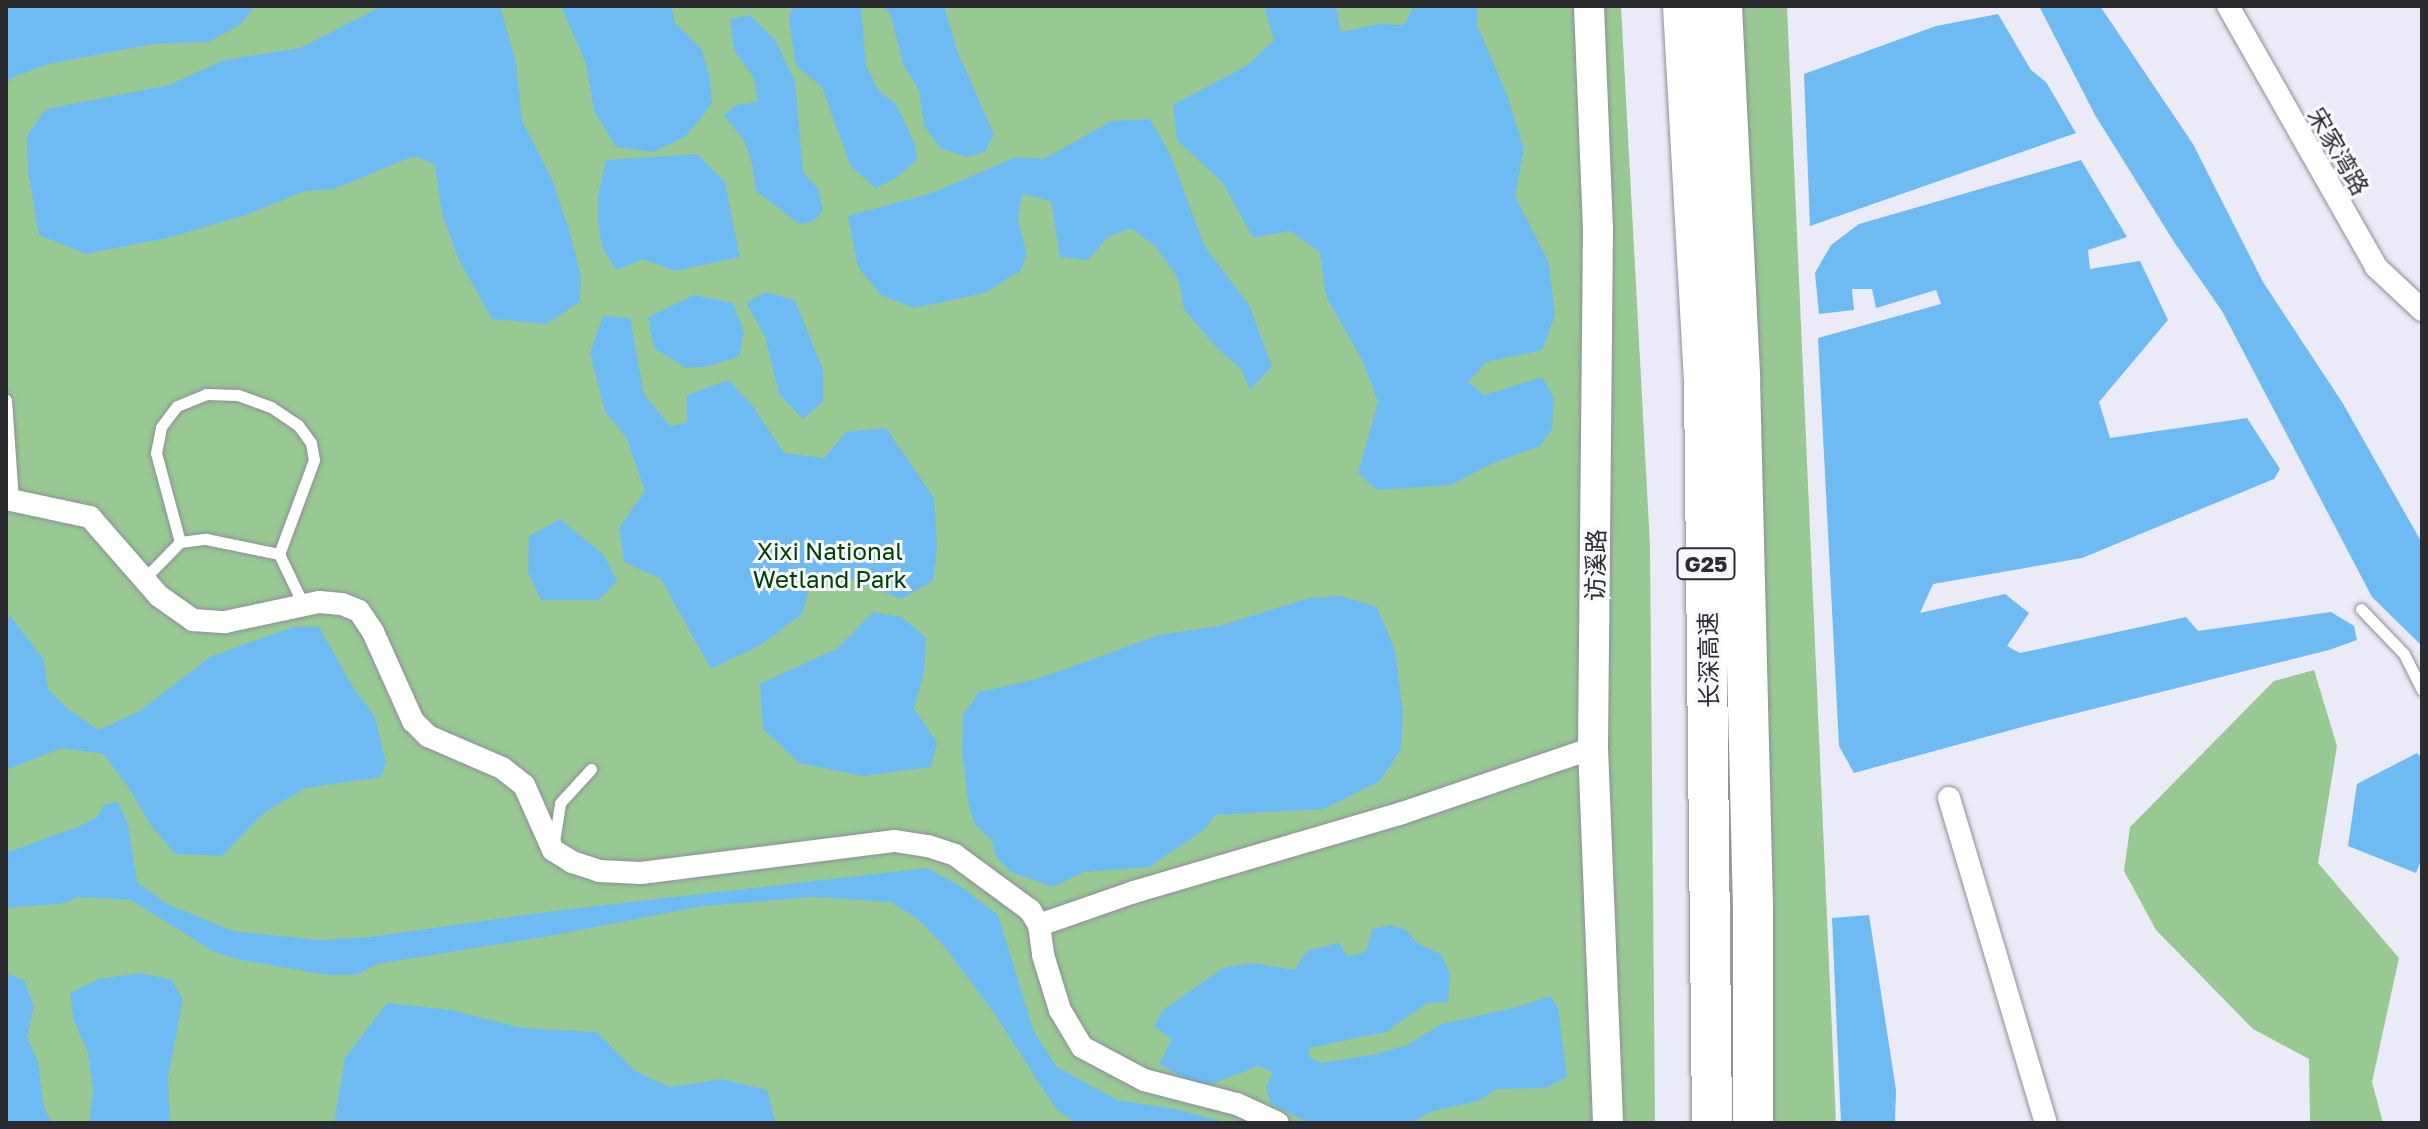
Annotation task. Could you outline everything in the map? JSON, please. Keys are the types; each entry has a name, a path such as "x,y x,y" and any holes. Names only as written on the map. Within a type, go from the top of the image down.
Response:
{"highway":[{"name":"长深高速","path":"1683,6 1704,382 1712,1123"},
{"name":"长深高速","path":"1722,6 1740,379 1753,909 1753,1123"}],"street":[{"name":"访溪路","path":"1589,6 1599,243 1593,748 1608,1123"},
{"name":"宋家湾路","path":"2228,6 2376,267 2422,310"},
{"path":"10,500 90,517 159,596 193,620 225,622 304,606 342,604 359,611 373,632 413,721 428,736 502,768 524,785 553,850 572,862 599,871 641,873 895,841 928,846 955,855 1030,910 1039,925 1043,955 1060,1010 1082,1047 1144,1080 1237,1104 1278,1123"},
{"path":"1039,925 1134,892 1402,813 1593,748"},
{"path":"1949,798 2046,1123"}],"lane":[{"path":"180,542 156,453 161,427 177,406 206,394 238,395 271,407 298,425 311,443 314,460 279,554 304,606"},
{"path":"6,400 10,500"},
{"path":"145,578 180,542 206,539 279,554"},
{"path":"2361,609 2404,654 2422,690"},
{"path":"553,850 560,803 591,769"}],"green space":[{"name":"Xixi National Wetland Park","path":"6,6 1621,6 1650,546 1655,1123 6,1123"},
{"path":"1731,6 1787,6 1836,1123 1766,1123"},
{"path":"2314,670 2337,746 2318,863 2399,958 2372,1082 2383,1123 2310,1123 2309,1059 2253,1029 2156,930 2124,871 2130,827 2274,681"}],"water":[{"path":"6,6 255,6 241,24 209,42 153,44 49,64 11,78 6,86"},
{"path":"382,6 500,6 516,62 522,121 551,177 568,226 581,276 580,302 546,324 492,319 458,258 442,214 435,165 414,156 334,189 305,191 246,215 171,237 86,254 39,235 28,172 27,136 46,109 169,85 224,60 300,48"},
{"path":"561,6 671,6 675,23 701,48 709,73 712,104 686,136 654,152 616,147 594,111 586,64"},
{"path":"792,6 861,6 866,65 878,90 896,104 915,144 917,160 893,180 875,188 850,165 822,87 796,66 789,20"},
{"path":"881,6 944,6 958,53 994,134 985,152 966,157 940,148 924,125 919,90 903,64 890,13"},
{"path":"1264,6 1336,6 1341,32 1378,24 1404,25 1414,6 1477,6 1477,25 1506,92 1524,149 1515,196 1549,263 1555,315 1542,350 1486,362 1468,382 1484,395 1542,377 1554,397 1552,429 1540,446 1491,464 1451,485 1377,490 1358,473 1378,402 1363,362 1326,296 1320,252 1289,231 1253,238 1223,183 1177,140 1173,105 1248,65 1274,40"},
{"path":"2039,6 2100,6 2193,144 2263,282 2342,402 2422,543 2422,646 2372,597 2222,311 2176,245 2095,115"},
{"path":"1998,14 2031,70 2046,82 2076,133 1810,226 1804,74 1936,26"},
{"path":"750,15 775,40 795,81 803,172 818,188 823,211 812,222 799,224 756,191 752,163 744,141 724,115 736,105 758,102 754,78 734,50 730,19"},
{"path":"1150,119 1170,154 1205,247 1249,305 1272,366 1250,390 1241,369 1215,346 1184,309 1178,278 1156,247 1131,228 1108,237 1088,260 1060,257 1051,201 1022,194 1018,219 1027,256 1020,271 985,293 914,308 881,295 858,267 848,216 932,193 1016,157 1044,159 1111,121"},
{"path":"697,154 725,182 740,257 675,271 643,259 616,270 602,247 598,221 598,196 606,160"},
{"path":"2081,160 2127,237 2088,250 2090,269 2140,261 2168,320 2099,402 2110,438 2247,418 2280,469 2274,479 2082,558 1933,584 1920,613 2005,594 2029,613 2007,646 2020,653 2186,617 2198,631 2331,612 2354,626 2357,640 2329,650 2037,723 1854,773 1839,746 1818,338 1941,304 1936,290 1876,308 1872,289 1852,289 1854,310 1819,314 1815,273 1831,245 1859,224"},
{"path":"765,292 795,300 823,370 823,402 803,419 779,394 765,336 746,303"},
{"path":"694,295 733,303 744,332 739,357 704,367 686,368 654,348 648,317"},
{"path":"603,316 630,318 644,394 670,426 687,423 687,395 728,380 752,405 784,453 824,458 846,432 886,428 934,498 937,547 933,581 901,599 833,572 810,587 802,614 762,644 711,669 661,579 624,562 619,528 645,491 627,439 605,411 590,353"},
{"path":"560,519 604,555 617,581 599,600 541,600 528,572 529,536"},
{"path":"1341,596 1377,607 1395,650 1403,713 1401,749 1380,781 1324,809 1215,815 1204,830 1149,867 1083,872 1053,887 1011,872 996,857 993,842 974,823 968,802 962,750 963,715 979,692 1037,679 1159,635 1219,626 1309,598"},
{"path":"873,612 902,617 926,638 924,673 914,708 937,743 931,767 863,776 799,763 763,729 760,684 838,648"},
{"path":"6,617 11,617 44,660 48,689 68,709 98,730 140,711 210,657 293,627 319,627 353,687 375,717 386,763 381,777 305,788 264,813 222,856 175,854 150,824 129,788 103,754 62,748 6,770"},
{"path":"2417,753 2422,758 2422,858 2416,873 2348,846 2357,784"},
{"path":"118,802 128,824 137,882 167,904 233,931 319,940 370,937 562,910 927,868 957,884 998,915 1034,1032 1057,1067 1117,1100 1175,1109 1228,1123 1076,1123 1056,1109 994,1013 943,945 920,921 891,902 814,897 703,906 549,936 377,964 356,975 328,975 236,959 214,952 131,900 77,897 65,903 6,908 6,853 82,825 97,817 104,805"},
{"path":"1869,915 1896,1090 1895,1123 1841,1123 1832,918"},
{"path":"1391,925 1406,930 1418,944 1441,954 1450,974 1448,1002 1427,1003 1386,1032 1309,1048 1309,1057 1321,1063 1372,1055 1407,1045 1442,1024 1550,996 1558,1008 1567,1077 1545,1088 1496,1089 1481,1100 1430,1112 1412,1123 1309,1123 1271,1104 1266,1087 1273,1072 1258,1066 1209,1085 1192,1082 1159,1064 1172,1039 1154,1027 1162,1011 1223,968 1253,963 1294,970 1307,951 1339,943 1347,956 1366,952 1372,929"},
{"path":"6,973 24,980 34,1006 27,1037 38,1062 44,1107 52,1123 6,1123"},
{"path":"140,973 172,980 183,1000 168,1078 170,1123 89,1123 93,1090 88,1052 74,1021 70,993 99,979"},
{"path":"387,1003 451,1010 522,1028 597,1032 635,1071 669,1087 722,1079 767,1090 776,1123 334,1123 345,1058"}]}
